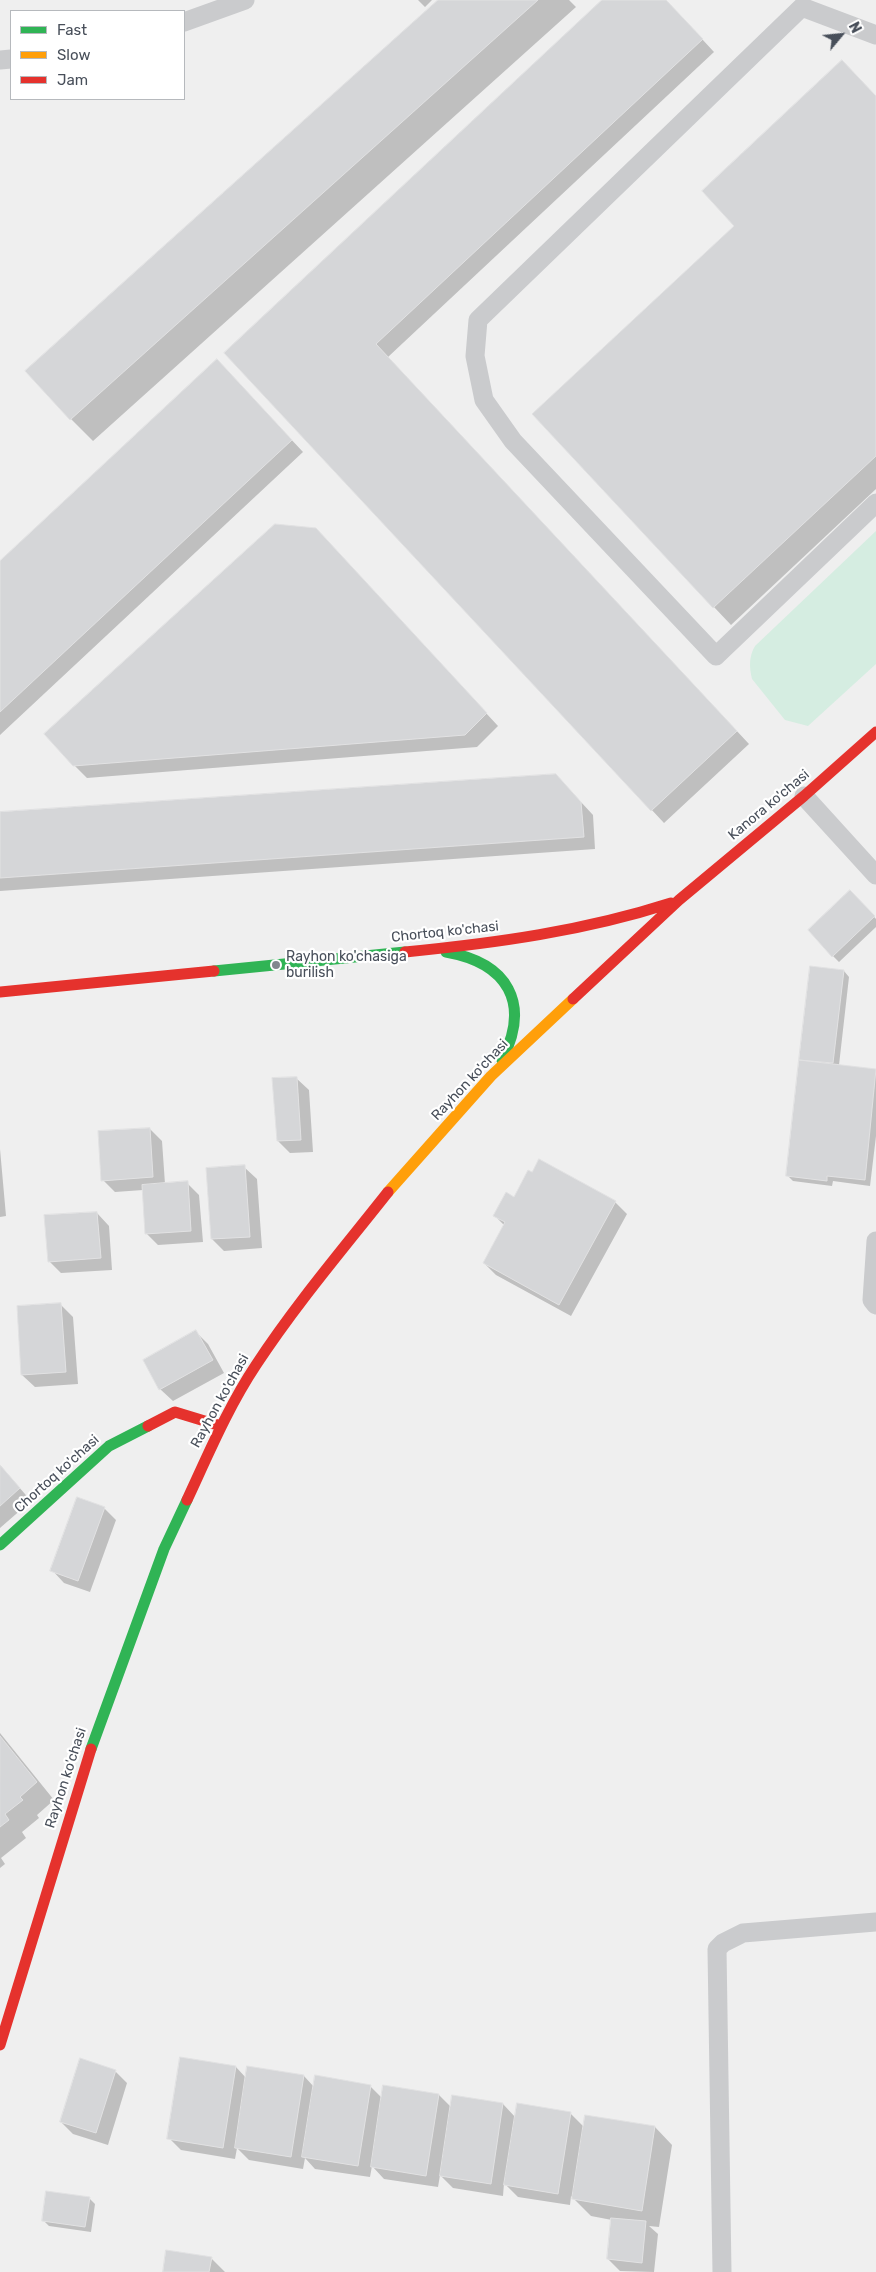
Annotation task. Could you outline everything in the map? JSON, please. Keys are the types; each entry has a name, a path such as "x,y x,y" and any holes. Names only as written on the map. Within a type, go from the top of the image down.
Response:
{"street":[{"name":"Kanora ko'chasi","path":"680,900 804,796 876,732"},
{"name":"Chortoq ko'chasi","path":"0,992 424,950 532,937 597,926 680,900"},
{"name":"Rayhon ko'chasi","path":"0,2045 81,1777 164,1549 221,1426 255,1366 295,1309 388,1192 491,1076 680,900"},
{"path":"424,950 452,952 474,959 495,972 508,988 516,1009 515,1032 507,1053 491,1076"},
{"name":"Chortoq ko'chasi","path":"0,1545 109,1446 174,1412 221,1426"}],"lane":[{"path":"185,22 245,0"},
{"path":"876,35 804,4 478,320 475,356 484,400 513,441 716,656 876,503"},
{"path":"804,796 876,875"},
{"path":"876,1241 872,1300 876,1305"},
{"path":"722,2272 717,1949 723,1943 742,1933 876,1922"}],"green space":[{"path":"876,531 876,664 808,726 785,720 752,679 750,662 753,650"}],"building":[{"path":"438,0 538,0 70,420 25,371"},
{"path":"602,0 666,0 703,39 376,344 737,731 651,811 224,353"},
{"path":"842,60 876,96 876,456 713,608 532,414 734,226 702,191"},
{"path":"217,359 292,440 0,712 0,561"},
{"path":"275,524 316,528 487,713 465,735 73,766 44,734"},
{"path":"556,774 581,802 584,837 0,878 0,812"},
{"path":"850,890 875,916 832,957 808,930"},
{"path":"810,966 844,970 833,1063 799,1060"},
{"path":"799,1060 876,1069 865,1180 827,1176 827,1181 786,1176"},
{"path":"297,1077 301,1140 277,1141 272,1078"},
{"path":"150,1128 153,1177 101,1181 98,1131"},
{"path":"539,1159 616,1201 559,1305 483,1263 505,1222 493,1216 506,1192 514,1197 528,1170 532,1172"},
{"path":"245,1165 250,1237 211,1239 206,1168"},
{"path":"188,1181 191,1231 145,1234 142,1185"},
{"path":"97,1212 101,1258 48,1262 44,1215"},
{"path":"61,1303 66,1372 21,1375 17,1306"},
{"path":"196,1330 213,1360 159,1390 143,1360"},
{"path":"0,1465 20,1488 0,1506"},
{"path":"77,1497 105,1507 78,1581 50,1571"},
{"path":"0,1736 37,1782 20,1797 23,1800 5,1814 9,1820 0,1827"},
{"path":"180,2057 236,2066 223,2148 167,2139"},
{"path":"80,2058 116,2070 96,2133 60,2122"},
{"path":"247,2066 304,2075 291,2157 235,2148"},
{"path":"315,2075 371,2085 358,2166 302,2157"},
{"path":"383,2085 439,2094 426,2176 371,2167"},
{"path":"452,2095 503,2103 491,2184 440,2176"},
{"path":"517,2103 571,2112 558,2194 504,2185"},
{"path":"585,2115 655,2126 642,2211 572,2199"},
{"path":"46,2191 90,2197 85,2227 42,2221"},
{"path":"611,2218 646,2221 642,2263 607,2259"},
{"path":"166,2250 212,2257 209,2272 163,2272"}],"traffic: fast":[{"path":"214,971 405,952"},
{"path":"446,952 467,957 485,966 499,976 508,989 513,1004 514,1021 502,1060"},
{"path":"0,1545 109,1446 148,1426"},
{"path":"91,1749 164,1549 187,1500"}],"traffic: slow":[{"path":"388,1192 491,1076 573,999"}],"traffic: jam":[{"path":"573,999 679,900 804,796 876,732"},
{"path":"405,952 540,935 606,921 671,903"},
{"path":"0,992 214,971"},
{"path":"187,1500 227,1414 271,1342 303,1298 388,1192"},
{"path":"148,1426 175,1412 221,1426"},
{"path":"0,2045 91,1749"}],"place":[{"name":"Rayhon ko'chasiga burilish","path":"276,965"}]}
